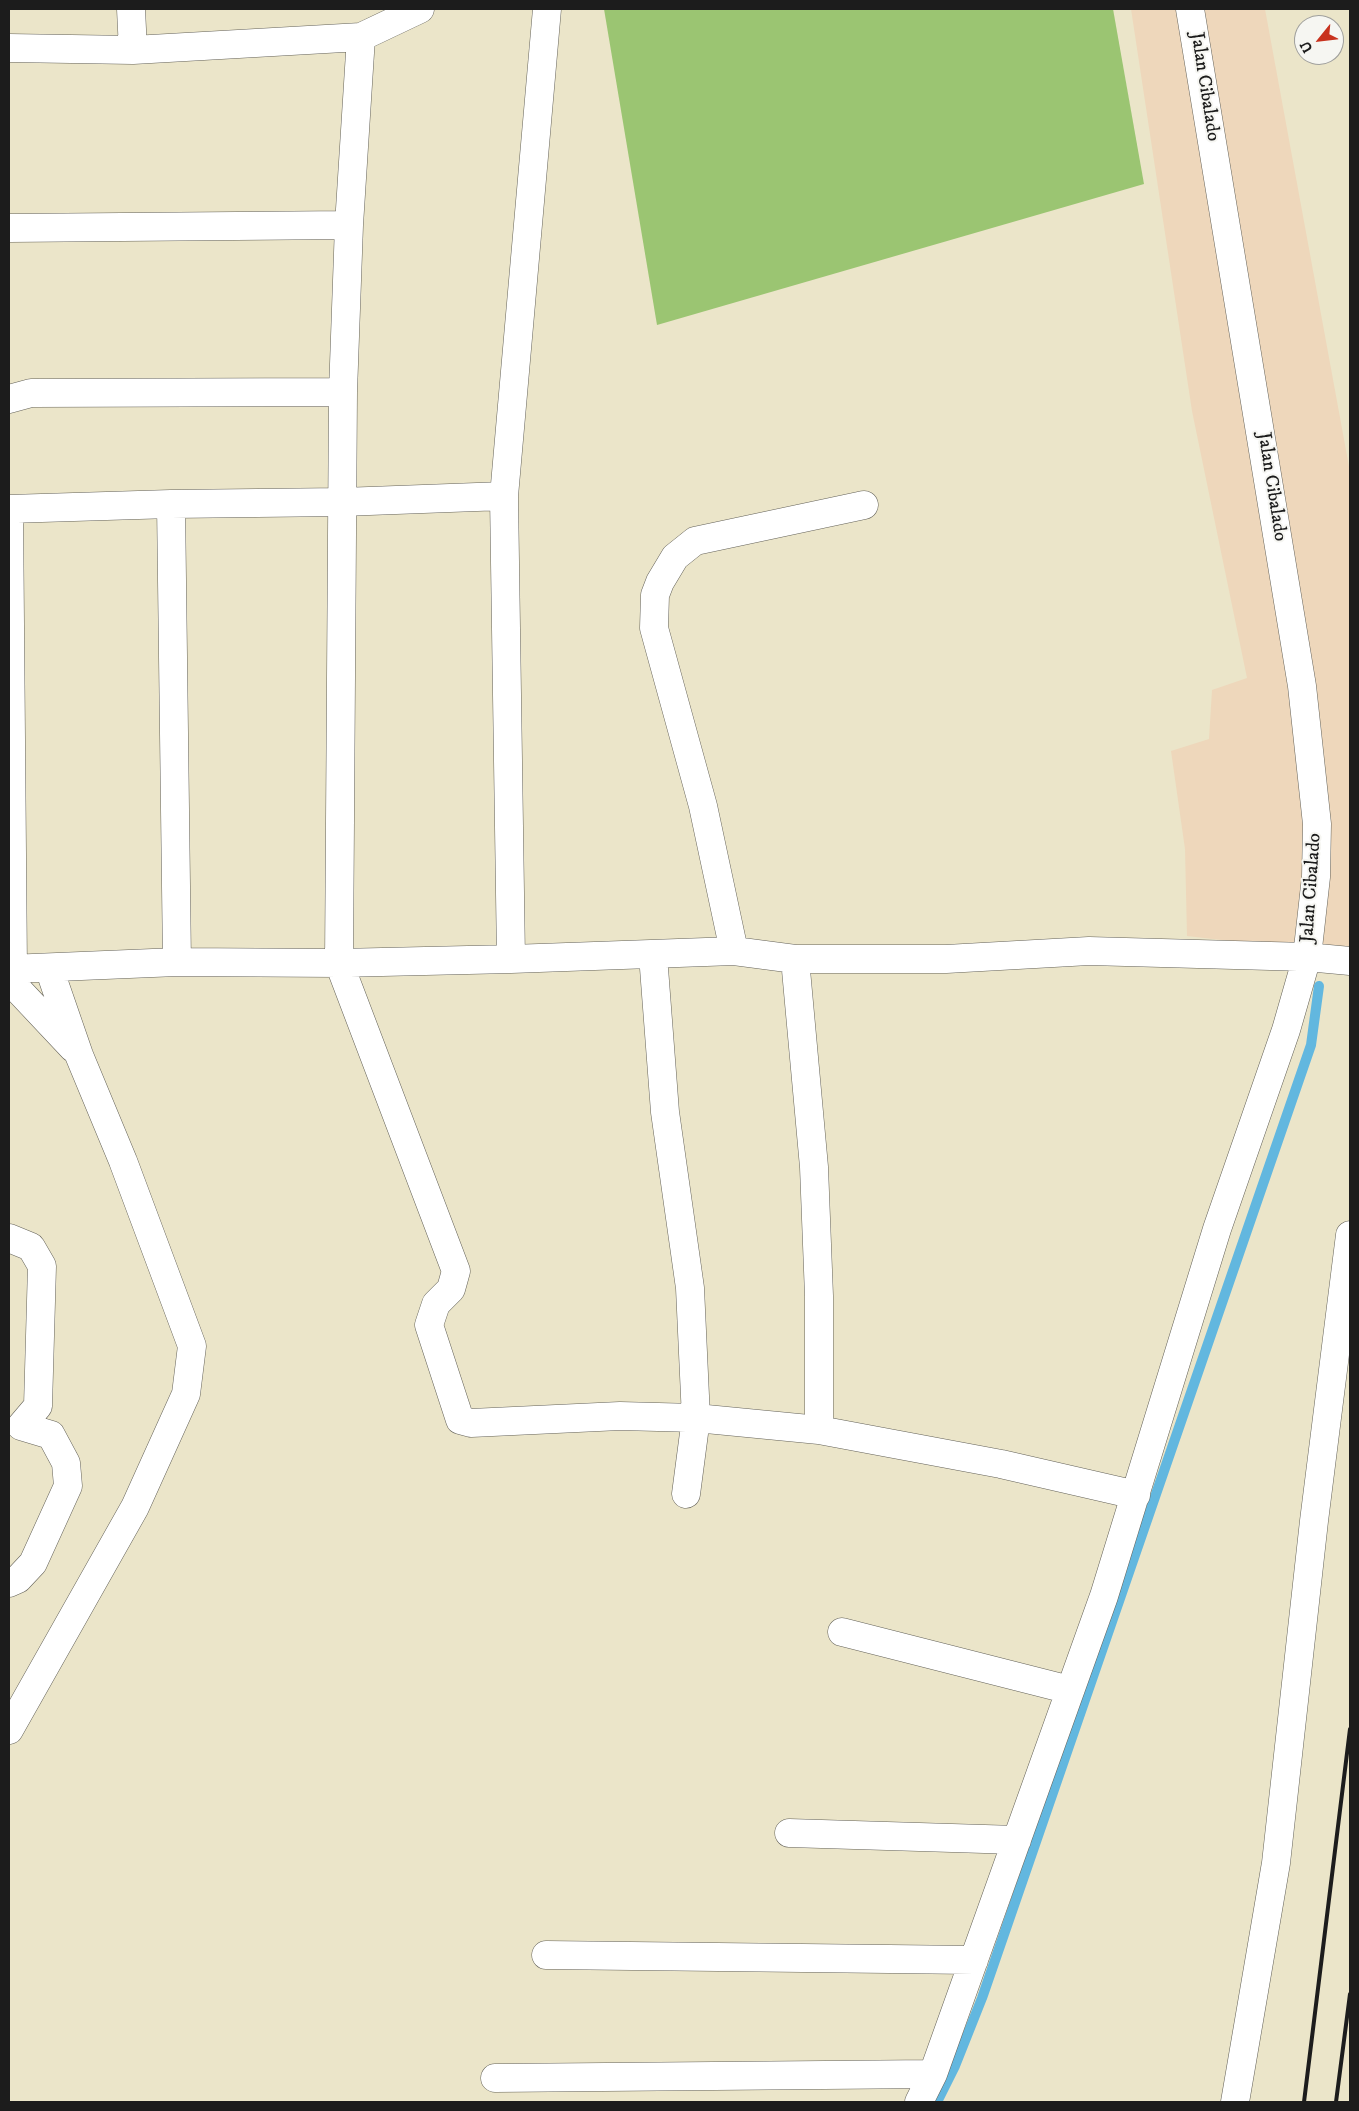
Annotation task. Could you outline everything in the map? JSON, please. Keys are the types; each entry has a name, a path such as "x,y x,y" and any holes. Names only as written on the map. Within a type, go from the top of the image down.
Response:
{"street":[{"path":"132,9 133,50"},
{"path":"9,48 133,50 360,37 420,9"},
{"path":"511,959 504,496 547,9"},
{"name":"Jalan Cibalado","path":"920,2102 933,2074 1104,1596 1217,1229 1313,957 1317,824 1302,686 1190,9"},
{"path":"360,37 349,225 343,392 339,962 456,1271 451,1290 436,1304 429,1325 460,1420 471,1423 620,1416 696,1418 818,1430 1000,1464 1136,1495"},
{"path":"9,228 349,225"},
{"path":"9,399 32,393 343,392"},
{"path":"79,1055 10,973 9,509 171,504 342,502 504,496"},
{"path":"171,504 177,962"},
{"path":"734,951 700,797 656,636 653,613 656,595 660,582 675,557 695,541 864,505"},
{"path":"10,973 49,968 177,962 511,959 734,951 795,959 946,959 1089,951 1313,957 1350,961"},
{"path":"653,955 665,1112 690,1288 696,1418 686,1494"},
{"path":"795,959 814,1167 819,1296 818,1430"},
{"path":"9,1730 135,1507 186,1394 192,1346 123,1161 79,1055 49,968"},
{"path":"1235,2102 1276,1863 1314,1521 1350,1235"},
{"path":"9,1238 32,1247 42,1266 38,1406 15,1426"},
{"path":"9,1583 18,1579 33,1563 68,1486 66,1463 51,1435 15,1426"},
{"path":"842,1632 1070,1690"},
{"path":"789,1833 1017,1840"},
{"path":"546,1955 974,1960"},
{"path":"495,2078 933,2074"}],"shaded area":[{"path":"1131,9 1265,9 1350,472 1350,955 1187,936 1185,849 1171,751 1209,739 1212,690 1247,678 1192,411"}],"green space":[{"path":"604,9 1113,9 1144,184 657,325"}],"waterway":[{"path":"937,2102 955,2066 982,1998 1311,1045 1319,986"}],"railway":[{"path":"1304,2102 1350,1729"},
{"path":"1336,2102 1350,1994"}]}
